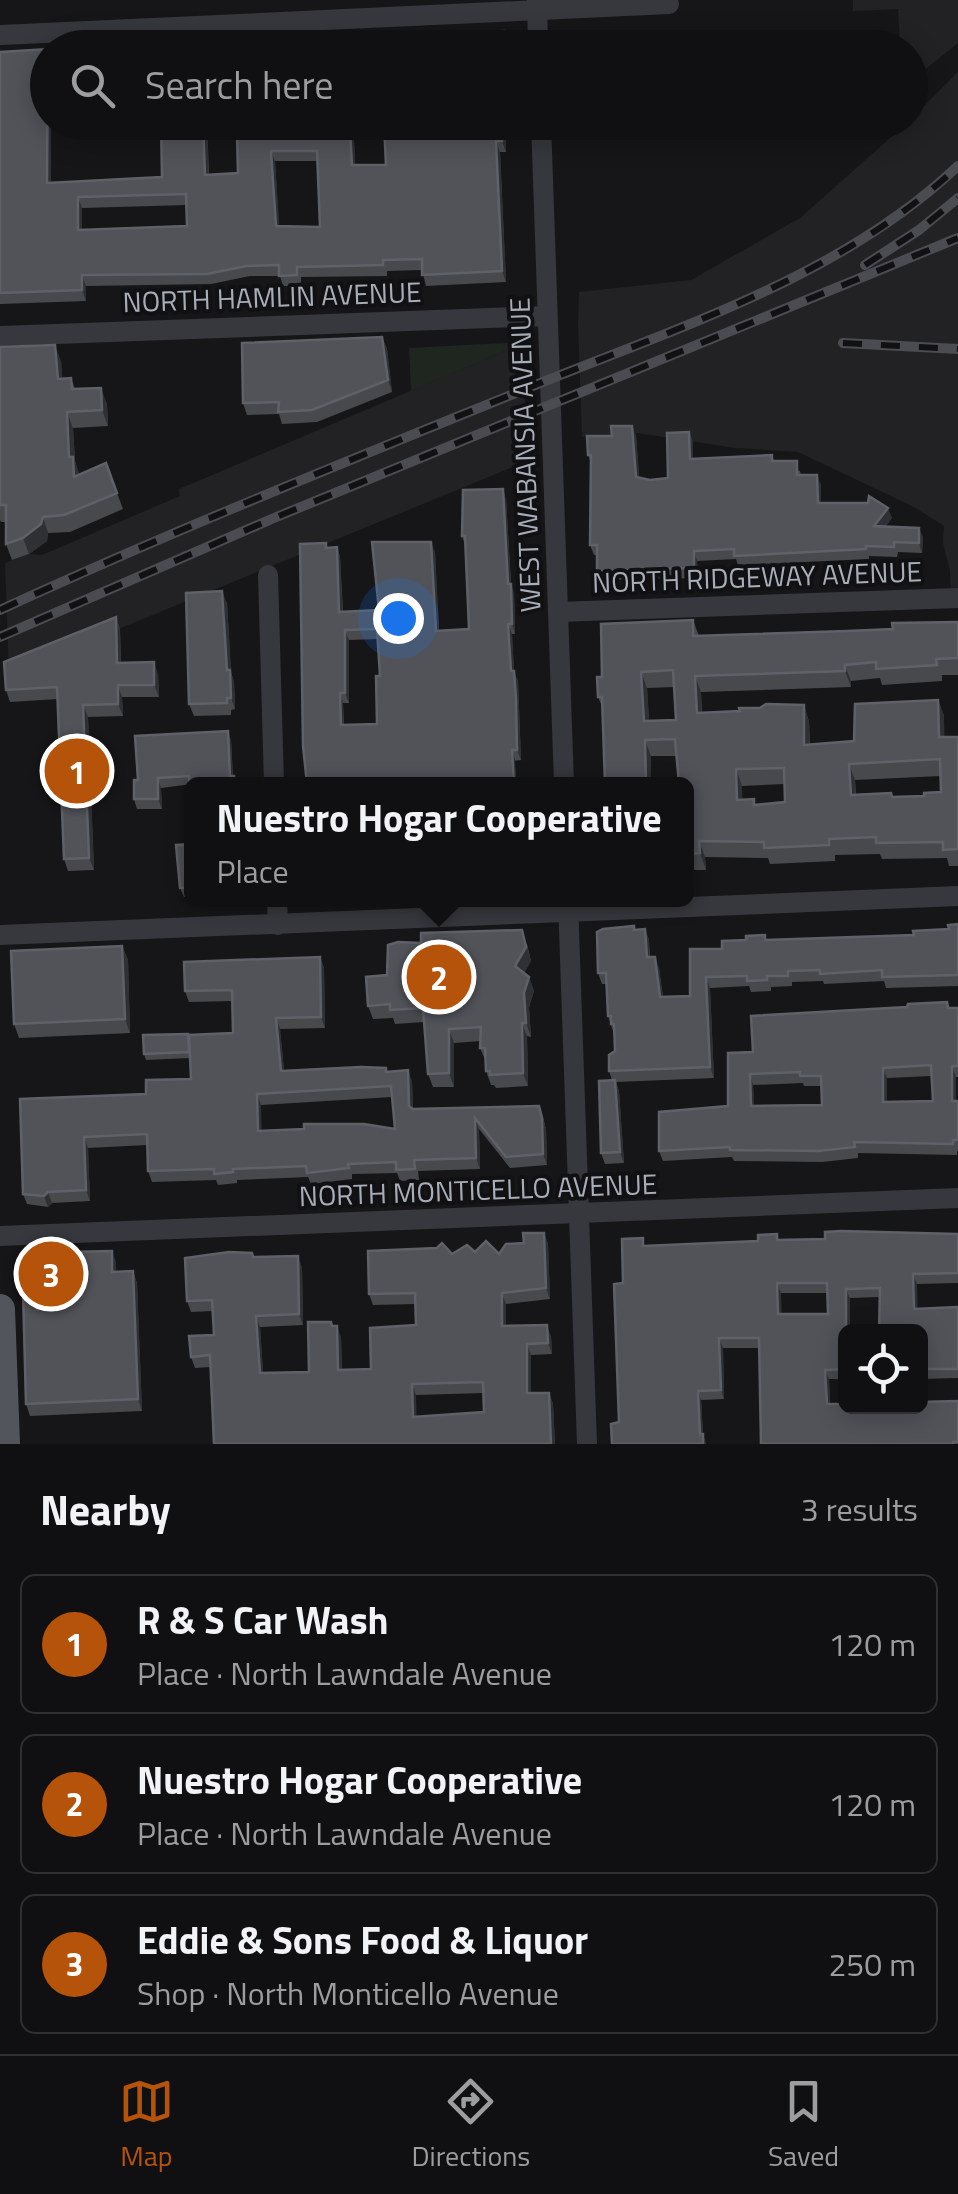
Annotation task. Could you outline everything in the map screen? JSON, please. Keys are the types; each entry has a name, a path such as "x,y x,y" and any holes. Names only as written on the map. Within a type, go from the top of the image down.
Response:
{"main road":[{"path":"0,1309 4,1444"}],"street":[{"path":"90,30 537,5 670,4"},
{"path":"537,5 538,30"},
{"path":"0,35 30,33"},
{"name":"WEST WABANSIA AVENUE","path":"542,140 564,777"},
{"name":"NORTH HAMLIN AVENUE","path":"0,336 547,316"},
{"path":"268,575 274,777"},
{"name":"NORTH RIDGEWAY AVENUE","path":"558,612 958,598"},
{"path":"694,903 958,896"},
{"path":"277,907 278,925"},
{"path":"0,935 278,925 553,907"},
{"path":"568,907 587,1444"},
{"name":"NORTH MONTICELLO AVENUE","path":"0,1236 958,1198"}],"shaded area":[{"path":"853,0 958,0 958,43 928,67 928,30 899,30 898,9 853,11"},
{"path":"958,72 958,598 951,598 944,526 914,507 798,452 735,448 638,433 582,437 579,292 691,280 800,218 888,140 928,140 928,102"},
{"path":"526,342 525,462 9,674 5,563 29,554 42,555 180,496 179,489"},
{"path":"526,342 411,391 409,348"}],"building":[{"path":"30,50 30,140 47,140 47,183 162,177 161,140 204,140 205,175 238,173 237,140 351,140 352,165 386,165 385,140 502,140 496,141 502,271 422,275 422,259 383,260 383,265 297,267 297,275 279,276 279,265 246,266 207,274 82,275 82,290 0,293 0,52","holes":["271,151 317,151 320,227 276,226","186,194 187,226 78,230 78,197"]},
{"path":"382,337 388,380 312,410 278,412 279,402 243,403 242,343"},
{"path":"55,345 58,379 71,378 72,389 101,388 102,410 67,412 74,477 106,463 117,493 64,515 43,517 41,524 23,538 6,544 6,505 0,505 0,347"},
{"path":"611,426 632,426 636,477 668,478 667,433 689,432 690,459 772,455 772,461 797,461 797,475 817,475 818,503 868,503 869,496 888,508 874,526 919,528 919,543 734,556 734,549 694,551 694,568 597,571 597,545 590,545 591,455 587,436 612,436"},
{"path":"503,489 511,584 512,624 508,624 516,699 514,777 306,777 300,544 326,543 326,548 337,547 339,612 379,610 372,542 431,542 436,631 469,629 463,490","holes":["377,629 380,676 376,676 377,724 341,725 345,630"]},
{"path":"222,591 231,698 227,698 227,703 189,704 186,593"},
{"path":"116,617 117,663 154,662 154,685 118,685 118,704 83,705 89,858 64,859 57,687 6,690 4,662"},
{"path":"693,620 693,636 893,629 892,623 958,622 958,658 936,659 937,665 876,669 876,662 845,665 845,671 695,676 697,713 740,711 739,708 760,708 766,704 804,705 804,745 854,741 855,704 938,700 939,737 958,737 958,849 943,850 943,842 876,843 876,837 829,839 829,845 764,848 764,842 699,841 700,853 694,853 694,777 678,777 675,739 645,740 646,777 605,777 602,697 598,697 597,677 602,677 601,624","holes":["673,670 676,720 644,721 641,672","940,759 941,792 924,796 851,795 849,764","784,768 785,802 754,805 754,799 737,800 736,769"]},
{"path":"228,731 230,776 234,777 158,778 158,799 134,799 134,780 138,780 135,736"},
{"path":"184,844 184,888 180,888 176,845"},
{"path":"958,924 958,975 882,977 882,970 820,974 820,970 788,971 788,976 767,976 767,980 747,981 747,976 706,977 710,1067 609,1071 609,1055 615,1051 614,1024 608,1016 606,973 598,973 597,932 603,929 645,929 647,957 655,957 660,997 690,996 690,949 722,949 722,941 765,935 765,940 914,935 913,931 949,929 948,925"},
{"path":"522,930 526,947 515,966 529,977 524,993 526,1023 522,1023 523,1073 490,1075 486,1071 485,1048 480,1048 481,1027 449,1029 449,1073 428,1074 423,1008 390,1010 390,1004 368,1006 366,977 387,975 388,945 421,943 421,933"},
{"path":"122,946 125,1019 14,1024 11,951"},
{"path":"320,957 321,1017 276,1018 281,1071 361,1067 386,1068 386,1072 408,1070 412,1109 539,1106 543,1154 506,1157 475,1118 476,1158 414,1160 415,1169 396,1170 396,1162 348,1164 349,1168 307,1173 306,1166 233,1169 214,1174 214,1169 148,1171 147,1134 84,1137 86,1190 48,1192 44,1196 23,1194 20,1099 146,1094 146,1080 191,1079 189,1035 233,1033 232,990 185,991 184,962","holes":["391,1086 395,1129 364,1124 304,1124 304,1129 258,1131 257,1094"]},
{"path":"947,1002 948,1008 958,1008 958,1066 952,1066 952,1101 958,1101 958,1140 953,1140 953,1144 854,1142 855,1147 818,1151 730,1147 659,1151 659,1112 728,1106 728,1053 753,1052 751,1016","holes":["931,1065 933,1101 883,1102 883,1068","800,1072 800,1076 821,1076 822,1105 751,1106 750,1074"]},
{"path":"188,1034 189,1052 144,1054 143,1035"},
{"path":"615,1080 620,1152 601,1153 599,1081"},
{"path":"841,1231 958,1234 958,1273 913,1274 914,1309 958,1307 958,1369 928,1369 928,1324 879,1324 880,1288 846,1289 846,1324 838,1324 838,1369 825,1370 827,1404 838,1404 838,1414 928,1414 928,1402 958,1401 958,1442 761,1444 759,1338 719,1338 721,1390 698,1391 703,1444 612,1444 611,1424 619,1422 614,1284 623,1283 622,1239 643,1238 643,1246 758,1241 758,1235 777,1234 777,1240 825,1239 825,1232","holes":["777,1283 827,1283 828,1314 778,1314"]},
{"path":"523,1233 544,1233 546,1288 502,1293 502,1326 547,1325 548,1343 527,1344 527,1393 549,1393 551,1444 214,1444 210,1355 191,1357 189,1336 214,1335 212,1300 187,1301 185,1258 229,1252 252,1253 253,1257 298,1256 299,1314 256,1316 260,1373 309,1372 308,1322 331,1322 337,1326 338,1370 371,1369 370,1328 416,1325 415,1293 369,1294 368,1251 437,1248 442,1243 452,1254 467,1245 475,1252 486,1241 499,1254 506,1244 524,1243","holes":["483,1382 484,1412 413,1417 412,1384"]},
{"path":"112,1251 112,1272 133,1271 138,1399 26,1404 22,1253"}],"railway":[{"path":"0,610 260,497 752,297 861,240 911,206 958,166"},
{"path":"865,265 919,230 958,198"},
{"path":"0,637 274,518 958,238"},
{"path":"843,343 958,349"}],"place":[{"name":"R & S Car Wash","path":"77,771"},
{"name":"Nuestro Hogar Cooperative","path":"439,977"},
{"name":"Eddie & Sons Food & Liquor","path":"51,1274"}]}
